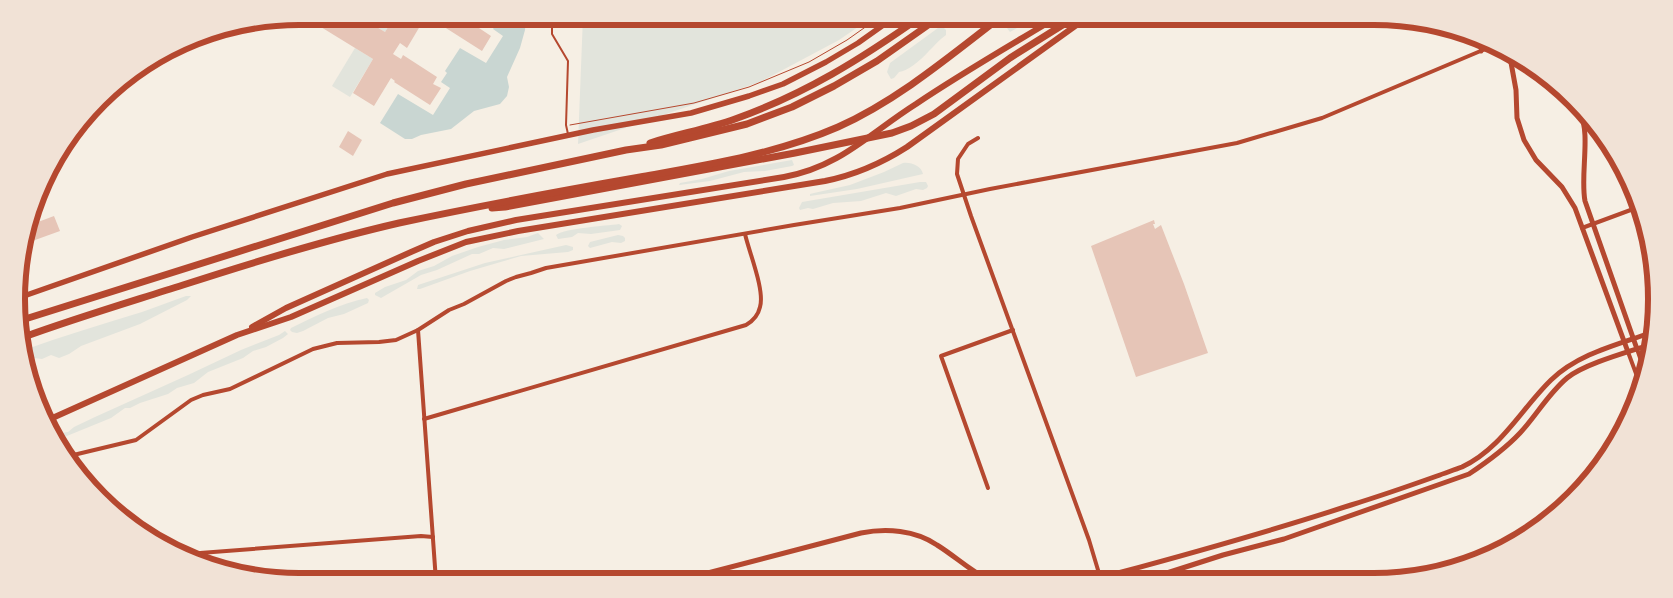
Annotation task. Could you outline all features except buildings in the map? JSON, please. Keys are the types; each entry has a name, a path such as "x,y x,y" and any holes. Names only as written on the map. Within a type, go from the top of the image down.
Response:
{"highway":[{"path":"626,150 721,124 796,94 856,61 909,25"},
{"path":"26,319 393,203 466,184 626,150 661,145 747,124 792,107 824,92 867,68 928,25"},
{"path":"27,336 303,247 381,228 504,202 712,163 778,148 812,137 856,118 888,100 990,25"},
{"path":"469,210 505,207 882,136 911,126 926,118 1010,58 1063,25"}],"main road":[{"path":"25,296 192,237 387,174 568,135 697,111 761,92 794,79 832,60 883,25"},
{"path":"52,418 238,335 286,308 423,247 468,231 504,222 784,177 815,169 839,158 915,104 1043,25"},
{"path":"238,335 291,317 431,255 479,239 528,229 825,181 862,170 881,162 907,147 1076,25"}],"street":[{"path":"74,455 136,440 191,400 203,395 230,389 313,349 337,343 396,340 418,330 449,310 516,276 546,268 900,208 965,194 1190,153 1257,138 1340,110 1486,49"},
{"path":"1511,62 1516,90 1517,118 1524,140 1536,160 1562,187 1575,208 1637,376"},
{"path":"1584,123 1582,188 1585,201 1641,361"},
{"path":"978,138 968,144 958,159 957,174 1089,540 1099,573"},
{"path":"1582,228 1632,209"},
{"path":"424,419 746,325 758,313 762,297 745,234"},
{"path":"418,330 435,573"},
{"path":"988,488 941,356 1013,330"},
{"path":"1118,573 1311,518 1402,489 1463,466 1482,454 1502,436 1546,385 1568,367 1587,356 1646,334"},
{"path":"1168,573 1223,555 1284,539 1469,474 1491,459 1520,434 1549,397 1569,376 1644,347"},
{"path":"708,573 879,530 907,532 926,539 938,545 976,573"},
{"path":"197,553 421,536 433,537"}],"lane":[{"path":"552,25 552,34 568,61 566,125 568,135"}],"path":[{"path":"566,125 694,103 749,87 809,62 869,25"}],"shaded area":[{"path":"374,25 389,25 385,32"},
{"path":"496,25 525,25 520,48 507,77 509,87 507,96 500,104 474,111 451,129 421,135 412,139 405,139 380,123 398,94 433,115 450,88 441,82 447,73 445,71 460,48 486,63 503,36 493,29"},
{"path":"583,25 861,25 839,40 760,82 578,144"},
{"path":"1010,25 1022,25 1010,32 1007,28"},
{"path":"943,27 946,30 946,35 918,62 899,72 891,79 887,72 890,63 938,28"},
{"path":"355,48 373,59 350,97 332,86"},
{"path":"792,160 794,165 792,166 765,171 744,172 710,181 679,185 680,183 729,171"},
{"path":"903,163 916,165 923,174 857,189 810,196 810,194 850,185"},
{"path":"926,182 927,188 923,190 916,189 896,196 886,193 861,201 833,203 813,209 800,210 799,208 802,202"},
{"path":"619,224 622,226 620,230 591,234 578,233 572,237 558,239 556,235 577,229"},
{"path":"538,233 544,239 504,249 493,248 479,254 472,254 421,275 381,298 375,295 375,293 385,287 406,280 418,271 434,266 452,256 504,240 527,237"},
{"path":"618,235 623,236 625,241 621,243 612,242 590,248 588,246 590,242"},
{"path":"566,245 573,247 573,250 521,256 417,289 418,285 485,263"},
{"path":"186,296 191,296 187,300 140,324 81,346 59,358 51,355 42,359 32,359 29,348"},
{"path":"367,298 369,300 368,303 344,314 328,318 297,333 290,330 328,311"},
{"path":"285,331 288,334 243,358 208,372 194,383 177,388 168,394 130,408 125,408 111,418 63,438 60,433 68,432 95,417 241,350"}]}
